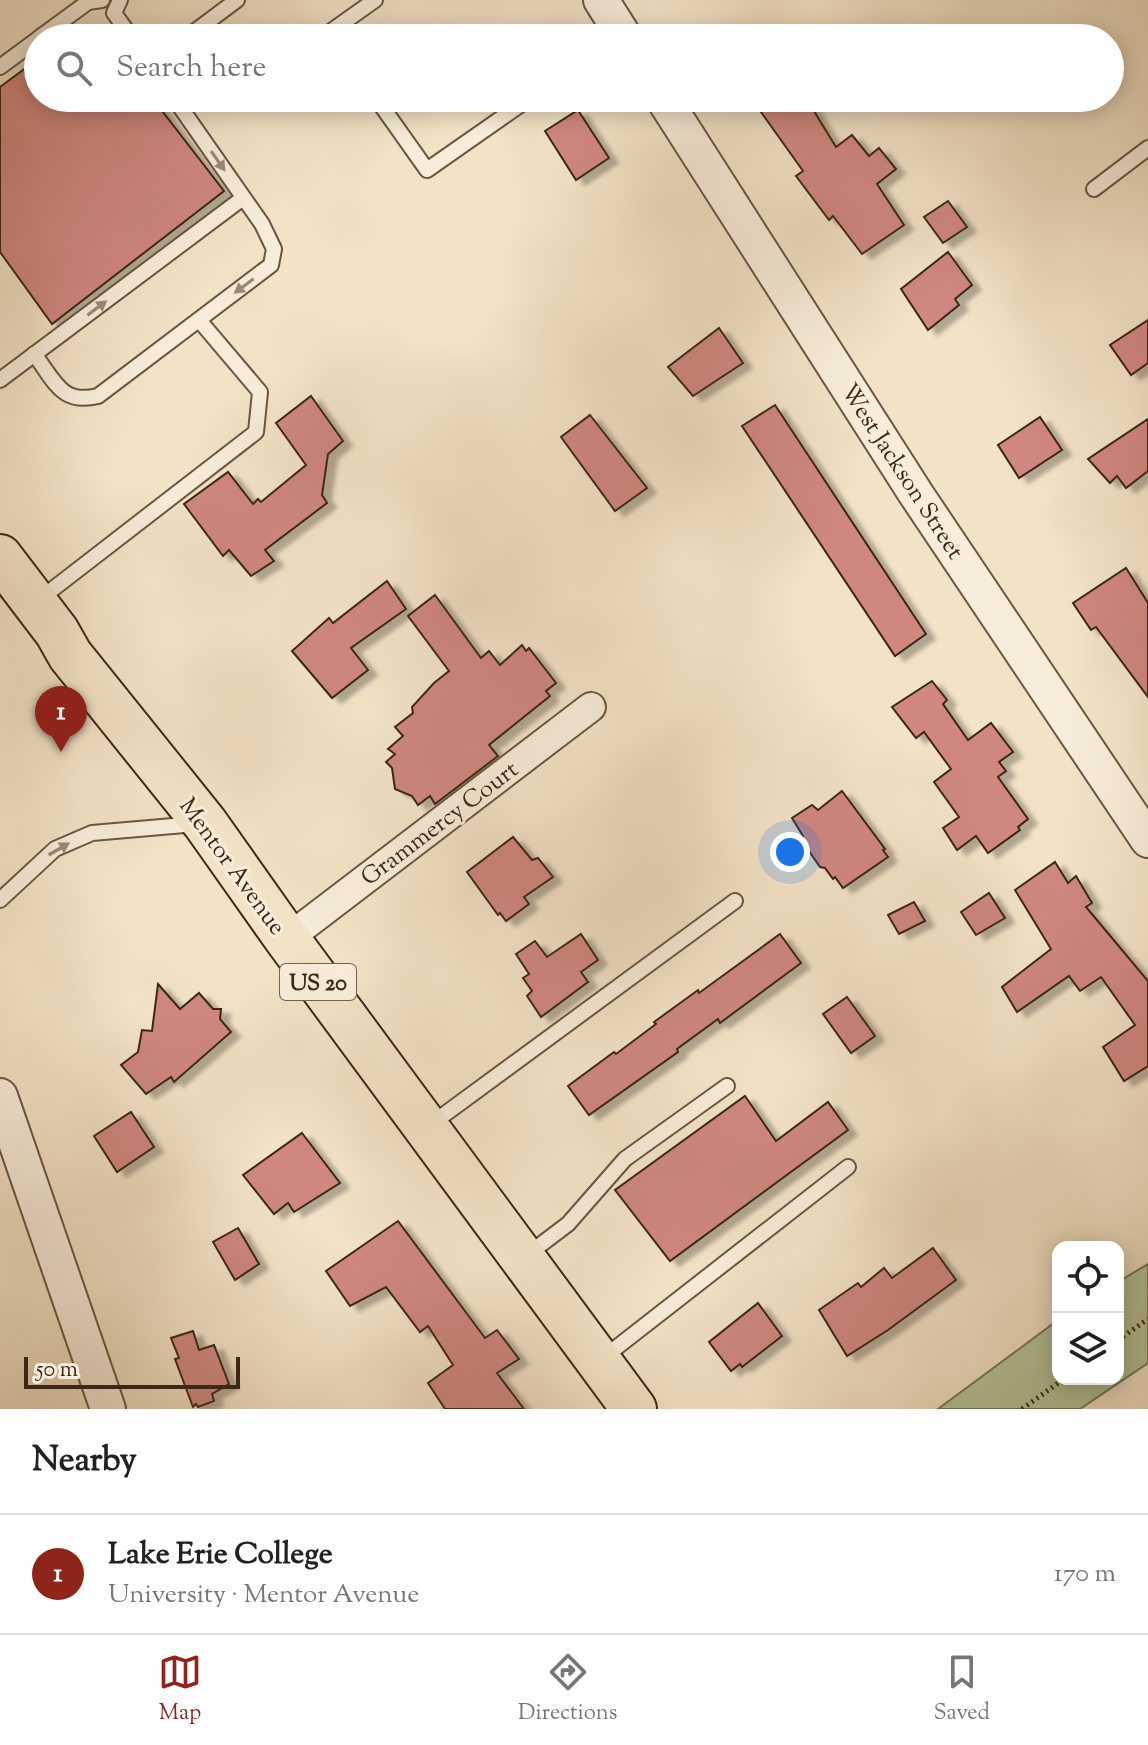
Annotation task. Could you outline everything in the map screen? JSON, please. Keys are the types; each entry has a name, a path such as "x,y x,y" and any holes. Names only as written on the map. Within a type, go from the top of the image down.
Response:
{"main road":[{"name":"Mentor Avenue","path":"0,557 57,632 70,655 205,823 634,1409"}],"street":[{"path":"601,0 614,24"},
{"name":"West Jackson Street","path":"672,112 916,494 1148,840"},
{"name":"Grammercy Court","path":"287,939 591,707"},
{"path":"3,1113 108,1409"}],"lane":[{"path":"58,24 88,2 102,0"},
{"path":"120,0 114,13 122,24"},
{"path":"205,24 237,0"},
{"path":"341,24 375,0"},
{"path":"0,67 24,49"},
{"path":"34,354 67,397 82,400 98,396 271,265 274,249 262,224 184,112"},
{"path":"386,112 427,170 510,112"},
{"path":"1094,189 1148,148"},
{"path":"0,380 243,198"},
{"path":"35,603 256,432 260,392 199,320"},
{"path":"0,900 55,849 92,833 205,823"},
{"path":"427,1128 735,901"},
{"path":"524,1258 568,1224 625,1159 727,1086"},
{"path":"600,1361 848,1167"}],"path":[{"path":"1124,1336 1148,1319"},
{"path":"1022,1409 1056,1385"}],"green space":[{"path":"1148,1264 1148,1363 1124,1379 1124,1313 1124,1278"},
{"path":"1052,1324 1052,1385 1115,1385 1080,1409 938,1409"}],"building":[{"path":"24,69 24,112 163,112 224,191 52,324 0,252 0,87"},
{"path":"579,112 609,158 576,180 545,131"},
{"path":"761,112 815,112 836,147 852,135 869,156 879,148 896,169 877,184 904,225 862,254 833,216 829,220 796,176 803,171"},
{"path":"948,201 967,227 943,243 924,217"},
{"path":"948,252 972,285 955,299 959,305 928,330 901,289"},
{"path":"1148,320 1148,363 1131,375 1110,345"},
{"path":"719,328 743,363 693,396 668,367"},
{"path":"311,396 343,441 328,454 322,495 327,503 265,550 274,561 251,576 229,550 223,556 184,504 228,472 253,504 258,499 261,502 306,465 276,423"},
{"path":"775,405 926,634 895,656 742,426"},
{"path":"590,415 647,488 615,511 561,437"},
{"path":"1040,417 1062,450 1019,478 998,445"},
{"path":"1148,419 1148,471 1126,488 1117,476 1110,483 1088,459"},
{"path":"1126,568 1148,603 1148,697 1096,627 1091,630 1073,603"},
{"path":"387,581 406,609 351,648 368,670 332,698 292,651 329,618 333,623"},
{"path":"435,595 481,658 489,651 500,665 522,645 526,651 529,648 556,683 546,691 550,696 489,745 498,756 435,804 430,796 418,805 412,796 395,789 392,768 386,762 395,754 388,749 403,736 395,727 413,713 412,707 449,671 408,616"},
{"path":"932,681 947,700 943,704 968,740 991,723 1013,752 999,762 1006,771 998,777 1028,819 1018,827 1020,830 988,853 976,836 957,850 943,828 959,817 934,782 951,769 924,732 916,738 892,707"},
{"path":"842,791 888,857 843,888 835,877 833,879 825,868 820,867 802,841 803,836 792,818 812,805 818,810"},
{"path":"513,837 532,860 538,858 553,877 524,897 529,904 506,921 500,913 498,915 467,872"},
{"path":"1055,862 1068,883 1076,876 1092,903 1086,907 1148,981 1148,1066 1124,1081 1103,1047 1135,1025 1101,977 1080,991 1069,976 1017,1012 1002,987 1051,949 1015,890"},
{"path":"989,893 1005,918 976,935 961,912"},
{"path":"914,902 925,921 899,934 888,915"},
{"path":"581,934 598,960 581,972 588,982 541,1017 527,996 532,991 523,978 529,974 516,954 535,941 547,957"},
{"path":"780,934 801,963 720,1023 718,1019 677,1049 678,1052 589,1115 568,1086"},
{"path":"158,984 180,1009 199,993 213,1009 221,1009 220,1019 231,1032 174,1082 171,1077 146,1094 121,1065 138,1052 142,1030 152,1031"},
{"path":"847,997 875,1036 851,1053 823,1014"},
{"path":"745,1096 776,1141 828,1102 848,1130 670,1261 615,1190"},
{"path":"131,1112 154,1147 117,1172 94,1136"},
{"path":"302,1133 340,1183 294,1212 288,1203 274,1214 243,1175"},
{"path":"398,1221 485,1338 497,1330 519,1359 497,1373 524,1409 445,1409 428,1383 453,1365 428,1326 420,1332 386,1287 350,1306 326,1271"},
{"path":"238,1228 259,1264 235,1280 213,1242"},
{"path":"933,1248 956,1280 847,1356 819,1310 858,1283 861,1287 884,1268 892,1278"},
{"path":"758,1303 782,1336 742,1367 740,1364 731,1371 709,1342"},
{"path":"193,1331 199,1350 214,1345 229,1384 212,1394 214,1401 198,1407 196,1404 193,1407 175,1359 179,1358 171,1338"}],"place":[{"name":"Lake Erie College","path":"61,752"}]}
